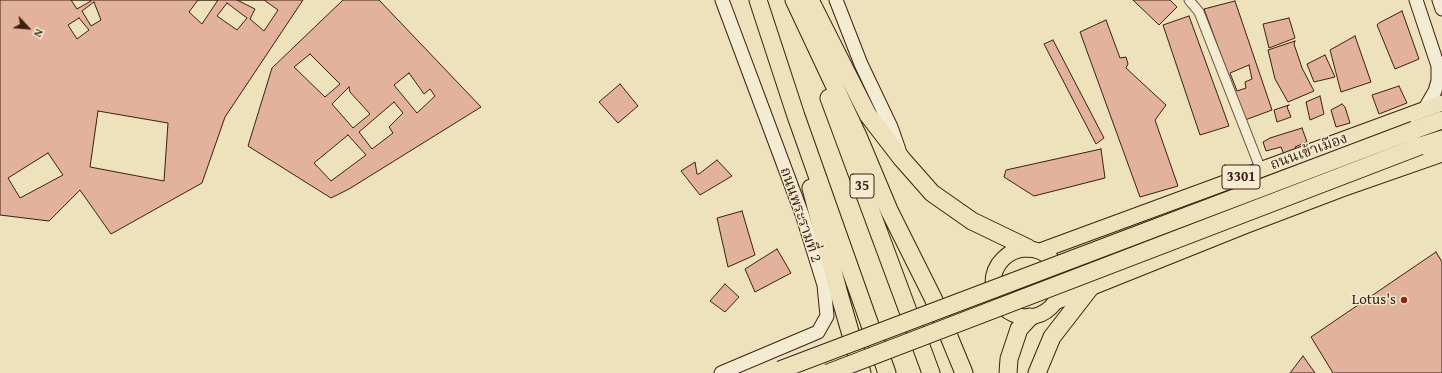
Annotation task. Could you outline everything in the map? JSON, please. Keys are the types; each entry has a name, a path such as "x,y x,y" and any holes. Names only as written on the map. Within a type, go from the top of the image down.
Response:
{"highway":[{"name":"ถนนพระรามที่ 2","path":"758,0 796,116 887,373"},
{"path":"794,0 858,136 890,210 937,308 964,373"},
{"name":"35","path":"794,0 931,373"},
{"path":"810,0 868,115 902,159 932,192 972,221 1034,250"},
{"path":"796,116 812,193 862,373"},
{"path":"828,373 1417,138 1442,120"},
{"path":"777,371 1417,138 1441,151"},
{"path":"937,308 992,287"},
{"path":"1037,373 1052,337 1090,288"},
{"path":"946,330 1003,308"},
{"path":"1008,373 1009,359 1019,329 1030,316"}],"main road":[{"name":"ถนนพระรามที่ 2","path":"721,373 818,332 828,316 824,285 802,214 722,0"},
{"path":"836,0 861,64 891,126 902,159"},
{"path":"1416,0 1438,66 1436,91 1424,110"},
{"path":"1439,0 1442,9"},
{"name":"ถนนเข้าเมือง","path":"992,287 993,275 998,264 1006,255 1017,250 1034,250 1261,170 1442,103"},
{"path":"1055,302 1441,151"},
{"path":"992,287 996,298 1003,308 1013,314 1024,317 1036,316 1047,311 1055,302 1060,293 1060,273 1052,260 1034,250"}],"street":[{"path":"1189,0 1199,12 1261,170"}],"building":[{"path":"0,0 303,0 225,117 202,183 111,234 80,190 49,221 0,215"},
{"path":"71,0 91,0 91,1 77,9"},
{"path":"198,0 218,0 202,24 189,12"},
{"path":"237,0 264,0 278,10 264,31 250,19 255,9"},
{"path":"343,0 379,0 481,107 349,189 331,198 248,146 272,68"},
{"path":"1133,0 1170,0 1177,7 1159,25"},
{"path":"1235,1 1272,110 1245,120 1204,9"},
{"path":"94,2 101,20 91,26 82,11"},
{"path":"227,3 247,18 237,30 217,16"},
{"path":"1402,11 1419,59 1395,69 1377,25"},
{"path":"1189,16 1229,126 1200,135 1163,25"},
{"path":"79,18 89,30 77,39 68,25"},
{"path":"1289,18 1295,38 1269,48 1263,24"},
{"path":"1106,20 1120,58 1126,57 1128,64 1126,68 1166,105 1155,120 1178,186 1140,197 1080,32"},
{"path":"1355,36 1371,82 1341,92 1330,50"},
{"path":"1053,40 1104,138 1096,144 1044,44"},
{"path":"1295,41 1294,44 1302,68 1314,91 1288,102 1275,79 1268,50"},
{"path":"310,54 340,84 325,97 294,67"},
{"path":"1325,55 1335,77 1314,82 1307,64"},
{"path":"1249,65 1252,79 1245,82 1246,88 1237,91 1230,73"},
{"path":"409,73 424,94 430,89 435,96 417,113 394,85"},
{"path":"620,84 638,106 618,123 599,102"},
{"path":"1399,86 1407,103 1379,114 1372,95"},
{"path":"349,87 350,92 370,114 353,128 332,104"},
{"path":"1320,96 1324,114 1310,120 1306,102"},
{"path":"394,102 403,113 389,127 393,133 372,149 359,132"},
{"path":"1342,104 1345,107 1350,123 1336,127 1331,110"},
{"path":"1289,105 1287,107 1291,117 1277,122 1274,110"},
{"path":"98,111 168,123 164,181 90,167"},
{"path":"1302,128 1307,142 1295,147 1298,151 1285,157 1281,147 1266,151 1263,142 1270,138"},
{"path":"348,135 366,155 331,181 314,163"},
{"path":"1101,149 1105,178 1034,196 1004,177 1006,170"},
{"path":"48,153 63,175 20,198 8,178"},
{"path":"717,160 732,176 700,195 681,171 695,162 697,174 699,174"},
{"path":"742,211 755,255 728,267 717,218"},
{"path":"777,249 791,273 755,292 745,269"},
{"name":"Lotus's","path":"1436,252 1442,262 1442,373 1333,373 1311,337"},
{"path":"725,284 739,297 725,312 710,301"},
{"path":"1303,356 1315,373 1290,373"}],"place":[{"name":"Lotus's","path":"1404,300"}]}
